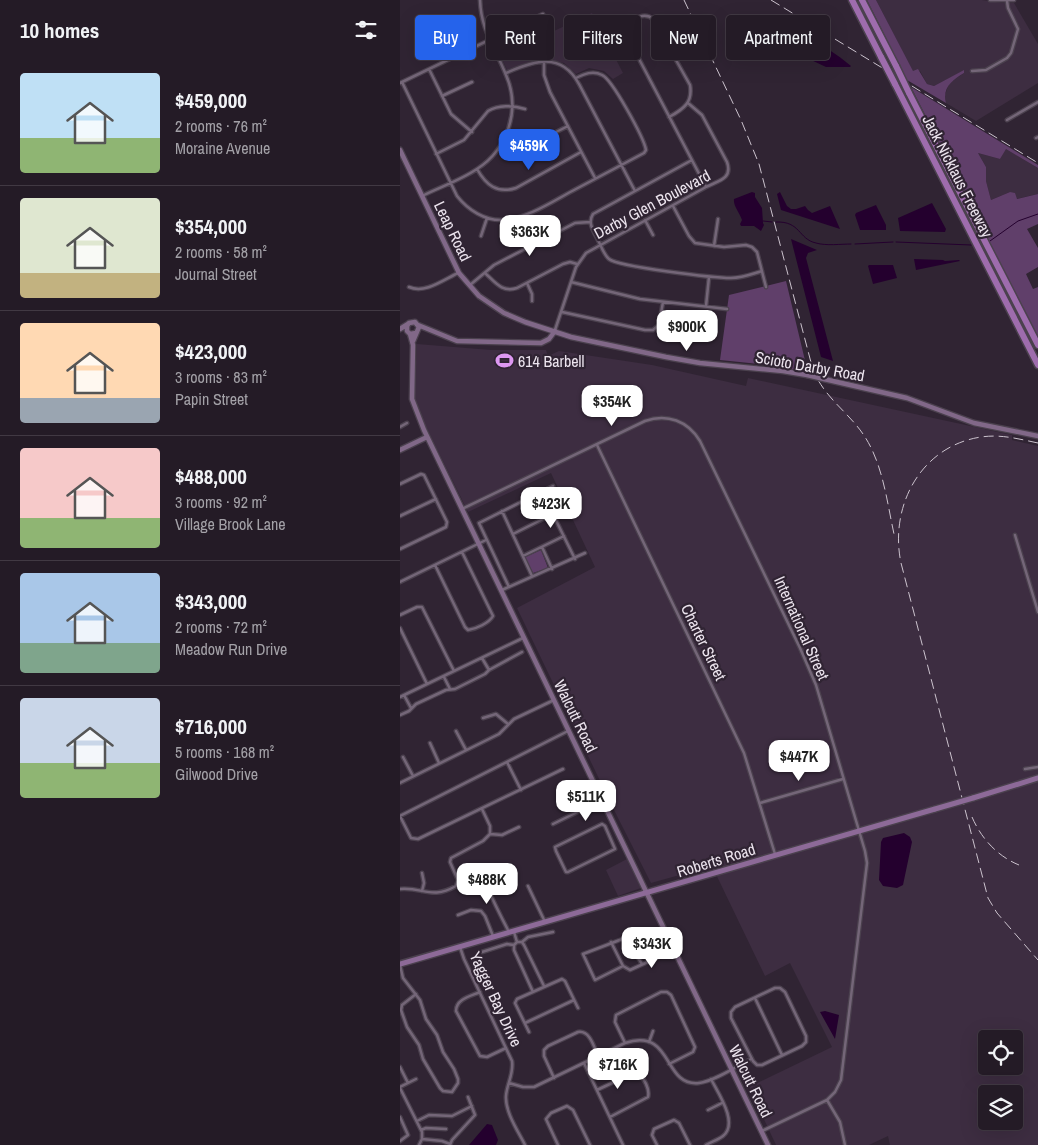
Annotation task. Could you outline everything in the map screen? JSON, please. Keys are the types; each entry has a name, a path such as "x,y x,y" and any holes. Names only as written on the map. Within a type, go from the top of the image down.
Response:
{"highway":[{"name":"Jack Nicklaus Freeway","path":"852,0 1038,365"},
{"name":"Jack Nicklaus Freeway","path":"862,0 1038,345"}],"main road":[{"name":"Roberts Road","path":"400,965 1038,778"}],"street":[{"path":"480,0 482,21 486,30"},
{"path":"990,0 1014,0"},
{"path":"972,71 986,70 1007,58 1011,53 1018,29 1008,8 1007,1"},
{"path":"669,117 682,110 688,103 691,92 690,85 654,22 648,16 642,16 626,26 626,34 669,117 706,187"},
{"path":"486,42 401,82 450,183 463,204 478,215 502,220 526,215 646,150 608,78 602,74 592,72 576,78"},
{"path":"422,196 477,169 498,149 510,122 512,107 512,96 506,74 499,60"},
{"path":"506,74 526,65 544,62 561,65 569,70 576,78 635,191"},
{"path":"544,62 544,75 548,88 595,178"},
{"path":"429,69 451,114 472,132"},
{"path":"442,96 472,82"},
{"path":"1007,120 1038,102"},
{"name":"Darby Glen Boulevard","path":"555,332 577,264 586,253 725,178 728,174 729,168 702,115 688,103"},
{"path":"436,154 460,143 472,132 488,111 496,107 524,109"},
{"path":"498,149 504,153 513,154 568,126"},
{"name":"Leap Road","path":"400,150 459,273 469,286 485,301 504,314 555,332"},
{"path":"477,169 491,187 508,190 516,188 581,152"},
{"path":"692,160 595,212 590,218 590,222 606,255 613,261 645,268 709,276 740,278 762,272"},
{"path":"673,206 692,241 698,244 732,248 746,245 752,247 757,252 766,287"},
{"path":"481,236 486,218"},
{"path":"714,246 718,219"},
{"path":"645,220 653,235"},
{"path":"469,286 494,265 575,223 590,222"},
{"path":"484,272 504,289 513,290 563,264 570,262 577,264"},
{"path":"410,288 423,290 459,273"},
{"path":"706,306 709,276"},
{"path":"571,282 640,299 727,309"},
{"path":"527,283 532,294 532,301"},
{"path":"562,312 645,330 653,330 659,325 663,302"},
{"path":"400,330 414,322 457,341 530,344 545,342 555,332"},
{"path":"408,324 407,329 410,333"},
{"path":"417,333 418,325"},
{"path":"659,325 669,332 706,338"},
{"path":"400,330 410,333 433,331"},
{"name":"Scioto Darby Road","path":"555,332 683,361 760,368 807,375 907,398 968,421 1038,436"},
{"name":"Walcutt Road","path":"410,333 413,345 412,399 427,437 768,1145"},
{"name":"Walcutt Road","path":"413,345 417,333"},
{"name":"International Street","path":"462,509 651,419 670,418 685,424 700,441 811,670 866,855 866,870 842,1075 839,1086 827,1100"},
{"path":"400,426 408,423"},
{"path":"400,450 427,437"},
{"name":"Charter Street","path":"596,445 742,748 775,855"},
{"path":"400,484 418,475 424,475 447,522 447,525 442,529 400,550"},
{"path":"509,587 479,523 553,486"},
{"path":"542,492 575,559"},
{"path":"400,516 436,499"},
{"path":"502,511 532,576"},
{"path":"513,534 553,514"},
{"path":"1015,535 1038,612"},
{"path":"524,556 564,536"},
{"path":"400,582 487,540"},
{"path":"542,547 552,569"},
{"path":"435,565 466,629 471,630 492,618 492,614 462,552"},
{"path":"502,590 585,554"},
{"path":"400,615 417,607 422,607 454,672"},
{"path":"400,628 427,684"},
{"path":"411,708 401,696 524,638"},
{"path":"400,715 450,689 455,689 485,674 488,670 522,652"},
{"path":"482,658 488,670"},
{"path":"444,676 450,689"},
{"path":"400,782 499,734 514,719 554,700"},
{"path":"483,718 496,714 508,724"},
{"path":"563,769 422,838 414,839 409,835 400,816 569,730"},
{"path":"456,731 466,750"},
{"path":"430,744 439,763"},
{"path":"403,757 413,776"},
{"path":"507,762 521,790"},
{"path":"1025,769 1038,767"},
{"path":"760,803 844,778"},
{"path":"553,824 603,800"},
{"path":"400,889 438,893 456,886 458,880 450,862 451,858 483,841 490,834 490,826 482,809"},
{"path":"602,824 605,826 611,839 615,849 568,872 565,870 555,848 602,824"},
{"path":"490,834 502,835 519,827"},
{"path":"611,839 620,835"},
{"path":"488,889 495,881 487,868 481,874 488,889 517,942"},
{"path":"422,873 424,883 422,891"},
{"path":"528,886 546,923"},
{"path":"458,916 471,910 481,911 494,938"},
{"path":"533,992 514,950 514,945 528,937 552,932"},
{"path":"623,966 595,980 583,954 625,938 642,964"},
{"path":"522,942 544,986"},
{"path":"611,942 623,966 630,970 675,949"},
{"path":"482,952 507,944 514,945"},
{"name":"Yagger Bay Drive","path":"460,948 507,1048 513,1066 506,1096 507,1106 525,1145"},
{"path":"400,965 401,975 408,983 416,994 420,1000 426,1018 437,1035 443,1052 450,1061 458,1079 458,1083 453,1091 443,1091 440,1088 424,1062 418,1045 404,1020 402,1005 416,994"},
{"path":"529,1032 515,1003 517,999 560,979 565,981 578,1008"},
{"path":"775,988 780,988 785,992 806,1036 806,1042 802,1046 757,1066 751,1059 731,1012 735,1007 755,998 775,988"},
{"path":"480,992 460,1001 456,1006 456,1011 480,1056 487,1057 507,1048"},
{"path":"625,1043 614,1020 616,1015 661,992 667,992 671,995 695,1047 693,1052 670,1064"},
{"path":"755,998 782,1055"},
{"path":"525,1023 574,1000"},
{"path":"554,1078 544,1056 544,1051 548,1046 582,1031 588,1035 598,1056"},
{"path":"649,1042 653,1031"},
{"path":"509,1083 529,1088 539,1085 625,1043 637,1040 649,1042 660,1049 676,1074 686,1081 699,1083 711,1079 751,1059"},
{"path":"584,1063 623,1145"},
{"path":"400,1067 408,1083"},
{"path":"597,1090 636,1073 642,1077 649,1095 645,1100 610,1117"},
{"path":"416,1079 400,1087 421,1130 422,1139 419,1145"},
{"path":"706,1145 722,1137 729,1129 730,1119 711,1079"},
{"path":"422,1139 450,1145 474,1116 475,1112 468,1097"},
{"path":"762,1131 827,1100 840,1122 845,1145"},
{"path":"708,1110 722,1103"},
{"path":"417,1121 429,1115 452,1116 472,1106"},
{"path":"558,1145 547,1123 547,1116 565,1106 570,1106 573,1110 590,1145"},
{"path":"400,1117 408,1134 408,1137 400,1141"},
{"path":"657,1145 653,1132 657,1127 671,1121 679,1123 690,1145"},
{"path":"421,1130 426,1128 446,1129"}],"shaded area":[{"path":"867,0 876,0 913,71 918,69 927,84 934,86 964,70 964,73 949,85 945,93 946,103 907,80"},
{"path":"876,0 982,0 1014,3 1038,44 1038,83 976,121 946,103 945,95 949,83 964,73 963,71 934,86 927,84 920,71 913,72"},
{"path":"564,26 564,60 616,60 623,73 613,79 604,71 589,68 576,74 564,63 548,60 554,60 554,31"},
{"path":"830,51 851,66 850,67 826,67 811,60 830,60"},
{"path":"502,60 534,60 507,70"},
{"path":"911,87 1038,165 1038,168 1006,149 1000,159 978,153 986,167 986,181 991,200 1010,192 1015,193 1017,199 1038,194 1038,224 1027,229 1038,248 1038,267 1026,274 1033,289 1038,287 1038,338"},
{"path":"1005,148 1038,168 1038,194 1016,199 1010,192 991,200 986,181 986,167 978,153 1000,159"},
{"path":"752,192 755,193 755,197 762,208 764,225 761,231 754,226 741,226 742,220 735,204 734,199"},
{"path":"780,192 787,206 791,209 805,206 812,213 830,206 840,229 781,210 777,194"},
{"path":"932,203 946,229 945,232 900,231 898,218"},
{"path":"876,205 886,225 886,230 860,230 856,213"},
{"path":"791,239 817,250 808,253 806,258 833,361 821,357"},
{"path":"914,259 959,260 960,261 916,270"},
{"path":"869,265 893,265 897,278 873,284"},
{"path":"786,281 808,373 779,366 720,360 729,295"},
{"path":"417,344 491,350 546,350 548,356 559,351 652,365 746,386 748,378 1012,435 1012,440 1038,446 1038,1145 890,1145 888,1136 869,1145 776,1145 749,1087 832,1047 790,963 765,976 712,866 651,883 615,812 517,608 595,567 551,473 468,512 425,425 414,396"},
{"path":"541,550 548,568 533,573 525,557"},
{"path":"904,833 910,837 912,842 903,885 897,888 883,886 879,880 881,842 883,838"},
{"path":"627,859 641,888 618,896 606,870"},
{"path":"825,1011 839,1015 835,1039 820,1012"},
{"path":"487,1124 492,1125 498,1140 496,1145 469,1145"}],"waterway":[{"path":"990,241 1018,221 1038,214"},
{"path":"763,221 772,222"},
{"path":"776,222 790,224 810,241 816,243 829,245 851,244"},
{"path":"855,244 893,242"},
{"path":"896,242 971,245"}],"railway":[{"path":"684,0 741,120 759,164 813,370 824,390 859,428 871,448 884,484 894,534"},
{"path":"771,0 1038,163"},
{"path":"1038,443 1010,437 988,436 960,443 942,452 926,466 914,482 905,500 900,521 899,542 901,563 988,898 997,913 1038,960"},
{"path":"972,817 985,839 1004,857 1019,865"}],"place":[{"name":"614 Barbell","path":"504,361"}]}
